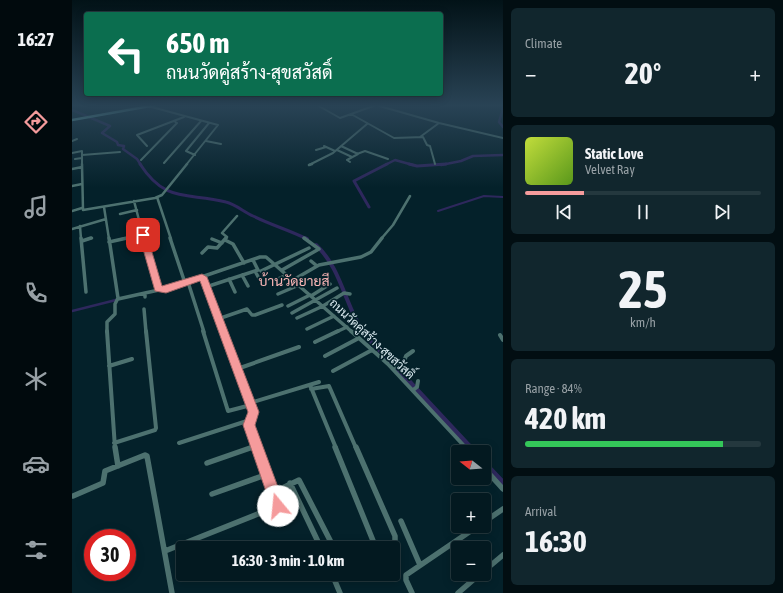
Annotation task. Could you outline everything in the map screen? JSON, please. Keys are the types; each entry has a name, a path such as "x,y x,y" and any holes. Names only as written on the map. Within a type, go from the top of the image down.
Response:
{"street":[{"path":"143,133 137,135 147,146"},
{"path":"141,160 167,133"},
{"path":"164,162 190,133"},
{"path":"195,155 186,151 201,133"},
{"path":"72,211 82,208 85,210 157,197 167,189 212,133"},
{"path":"309,165 318,162 336,150 357,133"},
{"path":"384,133 394,138 423,137 427,145 430,146 436,164"},
{"path":"419,137 425,133"},
{"path":"480,133 503,138"},
{"path":"72,141 77,139"},
{"path":"206,141 221,144"},
{"path":"316,150 325,146 352,157"},
{"path":"341,146 358,154"},
{"path":"72,152 82,151 82,208"},
{"path":"73,161 82,156 115,151 120,152"},
{"path":"350,162 347,160 365,151 388,159"},
{"path":"72,169 82,168"},
{"path":"72,186 82,184"},
{"path":"293,280 317,266 361,257 371,252 393,225 410,196"},
{"path":"157,197 228,411 310,387 329,386 362,457 395,536 395,541"},
{"path":"134,202 157,288 159,290"},
{"path":"104,207 118,299 115,303 114,314 107,322 114,443 118,466"},
{"path":"120,214 137,210"},
{"path":"202,253 208,247 216,248 228,237 222,233 237,216"},
{"path":"72,229 106,219"},
{"path":"80,226 86,292"},
{"path":"109,242 143,235"},
{"path":"82,241 92,238"},
{"path":"282,270 319,249 304,238"},
{"path":"212,239 233,244 244,263"},
{"path":"261,271 309,248"},
{"name":"ถนนวัดคู่สร้าง-สุขสวัสดิ์","path":"118,299 145,295 264,257 282,270 372,350 394,367 463,445"},
{"path":"206,287 255,271 259,268 253,260"},
{"path":"311,260 317,266"},
{"path":"255,271 262,284"},
{"path":"242,275 248,286"},
{"path":"273,281 287,275"},
{"path":"165,551 278,506 268,474 249,425 254,412 202,277"},
{"path":"229,279 235,292"},
{"path":"288,306 311,296 330,284"},
{"path":"278,294 299,285"},
{"path":"292,313 316,301 336,288"},
{"path":"297,318 323,306 344,293 350,294"},
{"path":"218,319 247,309 251,314 255,315 282,305"},
{"path":"114,443 155,430 156,428 144,309"},
{"path":"307,329 334,316"},
{"path":"315,342 347,327"},
{"path":"500,335 503,340"},
{"path":"325,356 359,338"},
{"path":"237,369 299,347"},
{"path":"333,371 372,350"},
{"path":"394,367 403,364 406,356 413,350"},
{"path":"109,366 132,359"},
{"path":"415,389 418,381"},
{"path":"310,387 319,382"},
{"path":"310,387 373,541"},
{"path":"180,443 251,420"},
{"path":"207,463 257,446"},
{"path":"73,496 102,484 104,482 104,472 145,455 147,456 172,593"},
{"path":"212,494 268,474"},
{"path":"491,476 503,489"},
{"path":"274,492 299,480 330,541"},
{"path":"290,483 318,541"},
{"path":"491,517 503,509"},
{"path":"401,521 420,565"},
{"path":"412,593 406,580 406,575 468,533"},
{"path":"491,565 503,555"},
{"path":"335,581 340,593"},
{"path":"458,593 472,581"}],"waterway":[{"path":"102,133 117,142 118,145 124,146 123,149 137,159 141,165"},
{"path":"446,164 461,161 473,156 503,155"},
{"path":"387,164 395,160 413,165"},
{"path":"140,164 150,177 168,191 229,203 260,219 307,239 305,238"},
{"path":"369,207 354,181 387,164"},
{"path":"409,164 413,165"},
{"path":"413,165 446,164"},
{"path":"441,165 446,164"},
{"path":"438,211 484,196 503,197"},
{"path":"316,245 331,264 363,332"},
{"path":"72,311 116,300"},
{"path":"362,331 468,445"},
{"path":"491,470 503,483"}],"district":[{"name":"บ้านวัดยายสี","path":"294,281"}],"route":[{"path":"143,235 154,279 159,290 202,277 254,412 253,417 249,422 250,429 268,474 278,506"}]}
